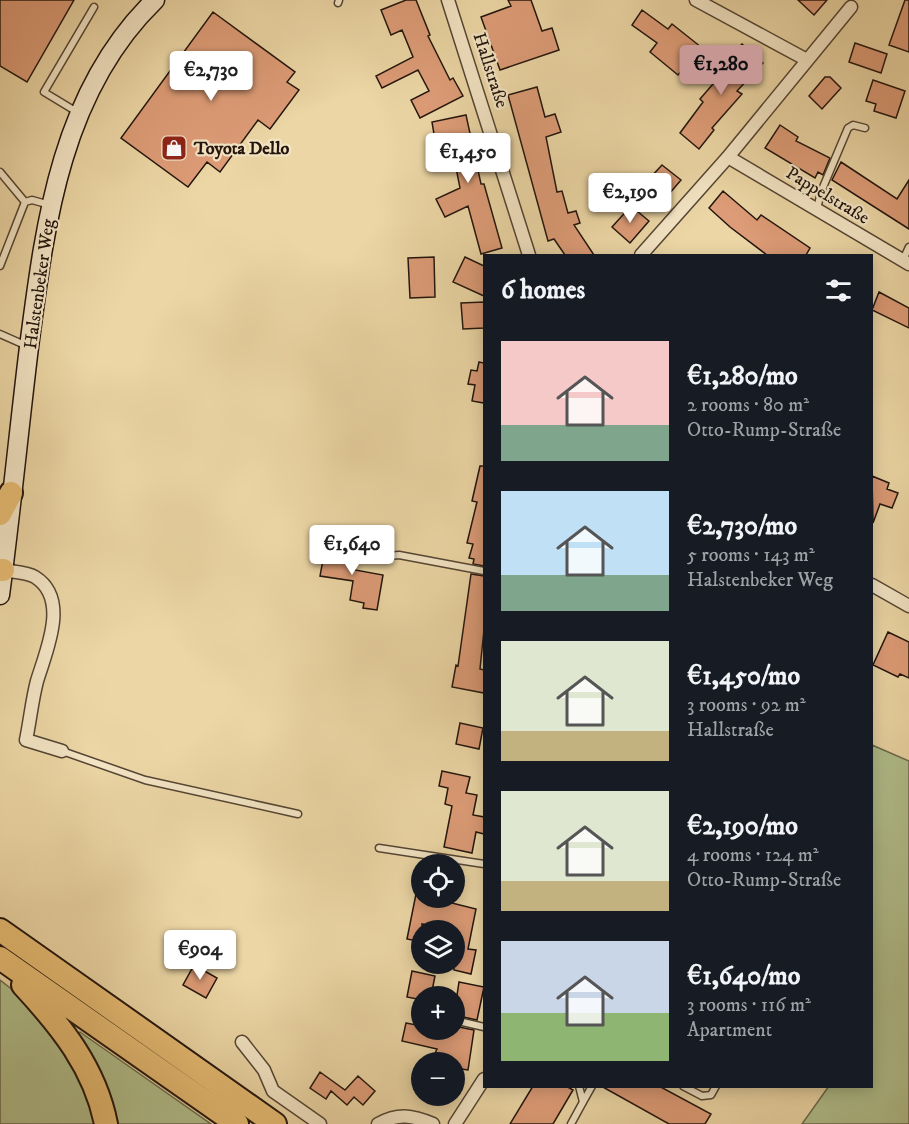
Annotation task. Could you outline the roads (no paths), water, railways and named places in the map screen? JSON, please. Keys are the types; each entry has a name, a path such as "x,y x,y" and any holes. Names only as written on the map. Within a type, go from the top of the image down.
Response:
{"highway":[{"path":"0,514 11,493"},
{"path":"0,930 275,1124"},
{"path":"0,959 63,1029 88,1070 106,1124"},
{"path":"0,959 237,1124"}],"main road":[{"name":"Halstenbeker Weg","path":"0,594 29,347 51,205 66,144 98,76 149,3"}],"street":[{"name":"Hallstraße","path":"448,0 529,254"},
{"path":"696,0 807,60"},
{"path":"642,254 728,157 852,3"},
{"name":"Pappelstraße","path":"728,157 906,262"},
{"path":"2,570 33,575 44,585 50,597 53,617 48,650 37,682 26,740 62,751"},
{"path":"873,586 909,606"},
{"path":"242,1042 264,1070 273,1091 320,1124"},
{"path":"455,1124 483,1080"},
{"path":"378,1124 393,1116 413,1116 433,1124"}],"lane":[{"path":"79,113 44,92 94,8"},
{"path":"817,209 821,192 848,128 853,125 865,128"},
{"path":"0,172 25,202"},
{"path":"25,202 32,200 51,205"},
{"path":"0,266 25,202"},
{"path":"906,262 909,247"},
{"path":"0,334 29,347"},
{"path":"367,558 399,555 483,571"},
{"path":"62,751 145,780 298,814"},
{"path":"379,848 483,864"},
{"path":"465,1023 483,1027"},
{"path":"579,1088 582,1102"},
{"path":"571,1124 591,1088"},
{"path":"687,1088 702,1096 711,1095 716,1088"}],"place":[{"name":"Toyota Dello","path":"174,148"}]}
